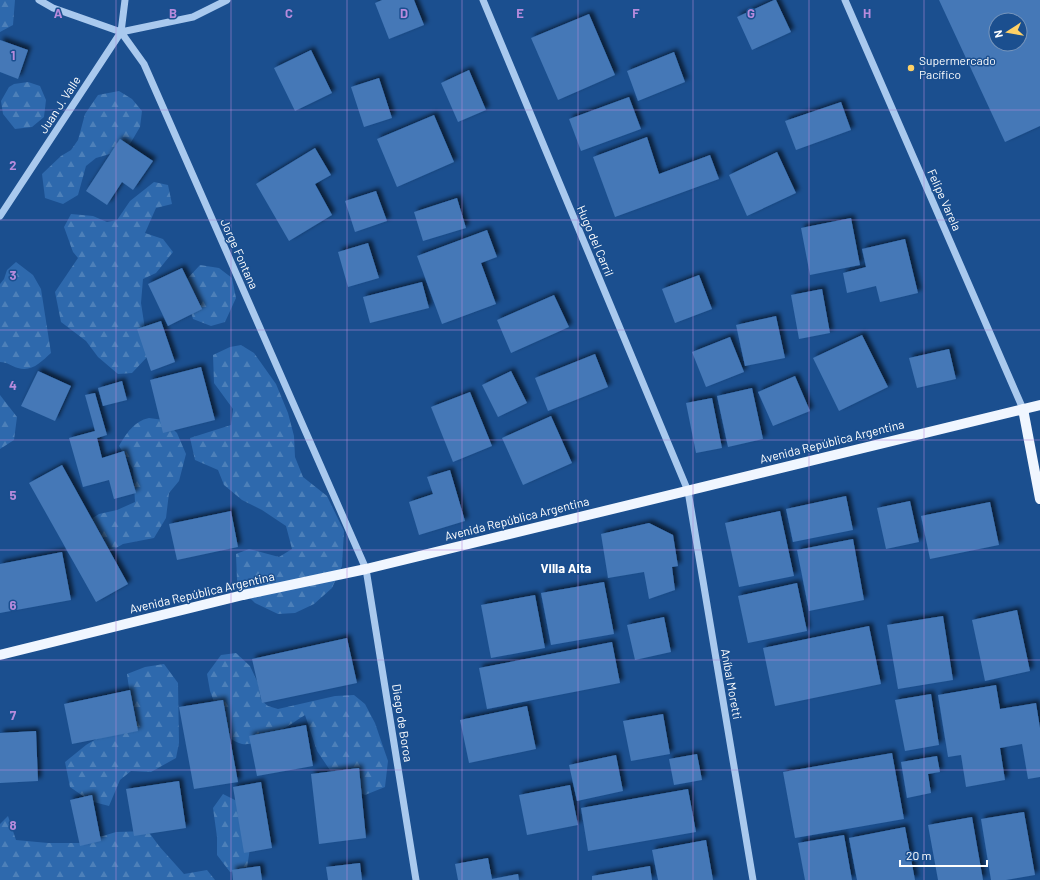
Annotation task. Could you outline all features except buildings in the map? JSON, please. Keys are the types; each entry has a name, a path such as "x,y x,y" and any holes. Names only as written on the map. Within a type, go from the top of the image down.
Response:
{"main road":[{"name":"Avenida República Argentina","path":"0,655 243,595 366,569 1040,405"},
{"path":"1023,409 1040,499"}],"street":[{"path":"39,0 53,8 121,32 193,16 227,0"},
{"name":"Juan J. Valle","path":"0,216 121,32 125,0"},
{"name":"Hugo del Carril","path":"483,0 688,491"},
{"name":"Felipe Varela","path":"845,0 1023,409"},
{"name":"Jorge Fontana","path":"121,32 144,64 366,569"},
{"name":"Aníbal Moretti","path":"688,491 753,880"},
{"name":"Diego de Boroa","path":"366,569 416,880"}],"green space":[{"path":"0,0 15,0 13,25 0,32"},
{"path":"28,82 40,86 46,100 44,117 32,127 15,129 3,114 1,101 9,87 14,84"},
{"path":"119,91 132,99 142,111 140,127 127,149 96,158 86,166 78,195 63,204 45,198 42,174 61,156 71,150 78,140 85,114 98,95"},
{"path":"154,182 168,185 172,204 156,208 145,233 163,239 173,252 156,273 143,279 141,303 149,355 132,373 118,374 98,357 86,341 61,322 55,292 78,258 73,252 64,227 71,214 93,216 107,222 117,220 130,201"},
{"path":"16,262 33,275 41,289 51,353 44,360 28,369 18,368 0,362 0,284 4,279 7,270"},
{"path":"200,265 219,268 232,278 236,298 225,322 211,326 193,319 186,293 187,279"},
{"path":"241,345 254,353 276,384 288,413 294,436 295,457 303,477 327,496 344,531 342,566 332,588 314,604 295,613 278,614 255,603 242,590 237,580 236,554 249,549 279,557 292,549 286,526 262,510 242,500 224,485 218,470 195,460 190,438 231,425 233,409 214,383 213,355 230,347"},
{"path":"0,395 17,417 14,440 0,449"},
{"path":"149,418 164,420 177,433 186,454 179,481 169,493 166,518 154,538 123,544 111,551 94,555 83,524 99,514 117,510 135,502 133,469 119,446 135,425"},
{"path":"236,653 250,666 258,683 261,700 268,706 278,709 335,696 354,695 365,704 375,723 388,761 385,787 365,795 340,785 317,751 305,715 275,734 257,742 242,744 227,737 210,691 207,674 221,655"},
{"path":"164,664 178,683 179,743 176,758 151,772 131,771 120,780 109,806 90,801 70,787 65,762 86,745 133,717 127,674 145,667"},
{"path":"223,794 237,801 250,848 247,868 230,872 217,855 217,837 213,808"},
{"path":"8,816 16,840 48,843 80,843 116,832 148,831 184,874 207,870 215,880 0,880 0,824"}],"place":[{"name":"Supermercado Pacífico","path":"911,68"}],"district":[{"name":"Villa Alta","path":"566,568"}]}
